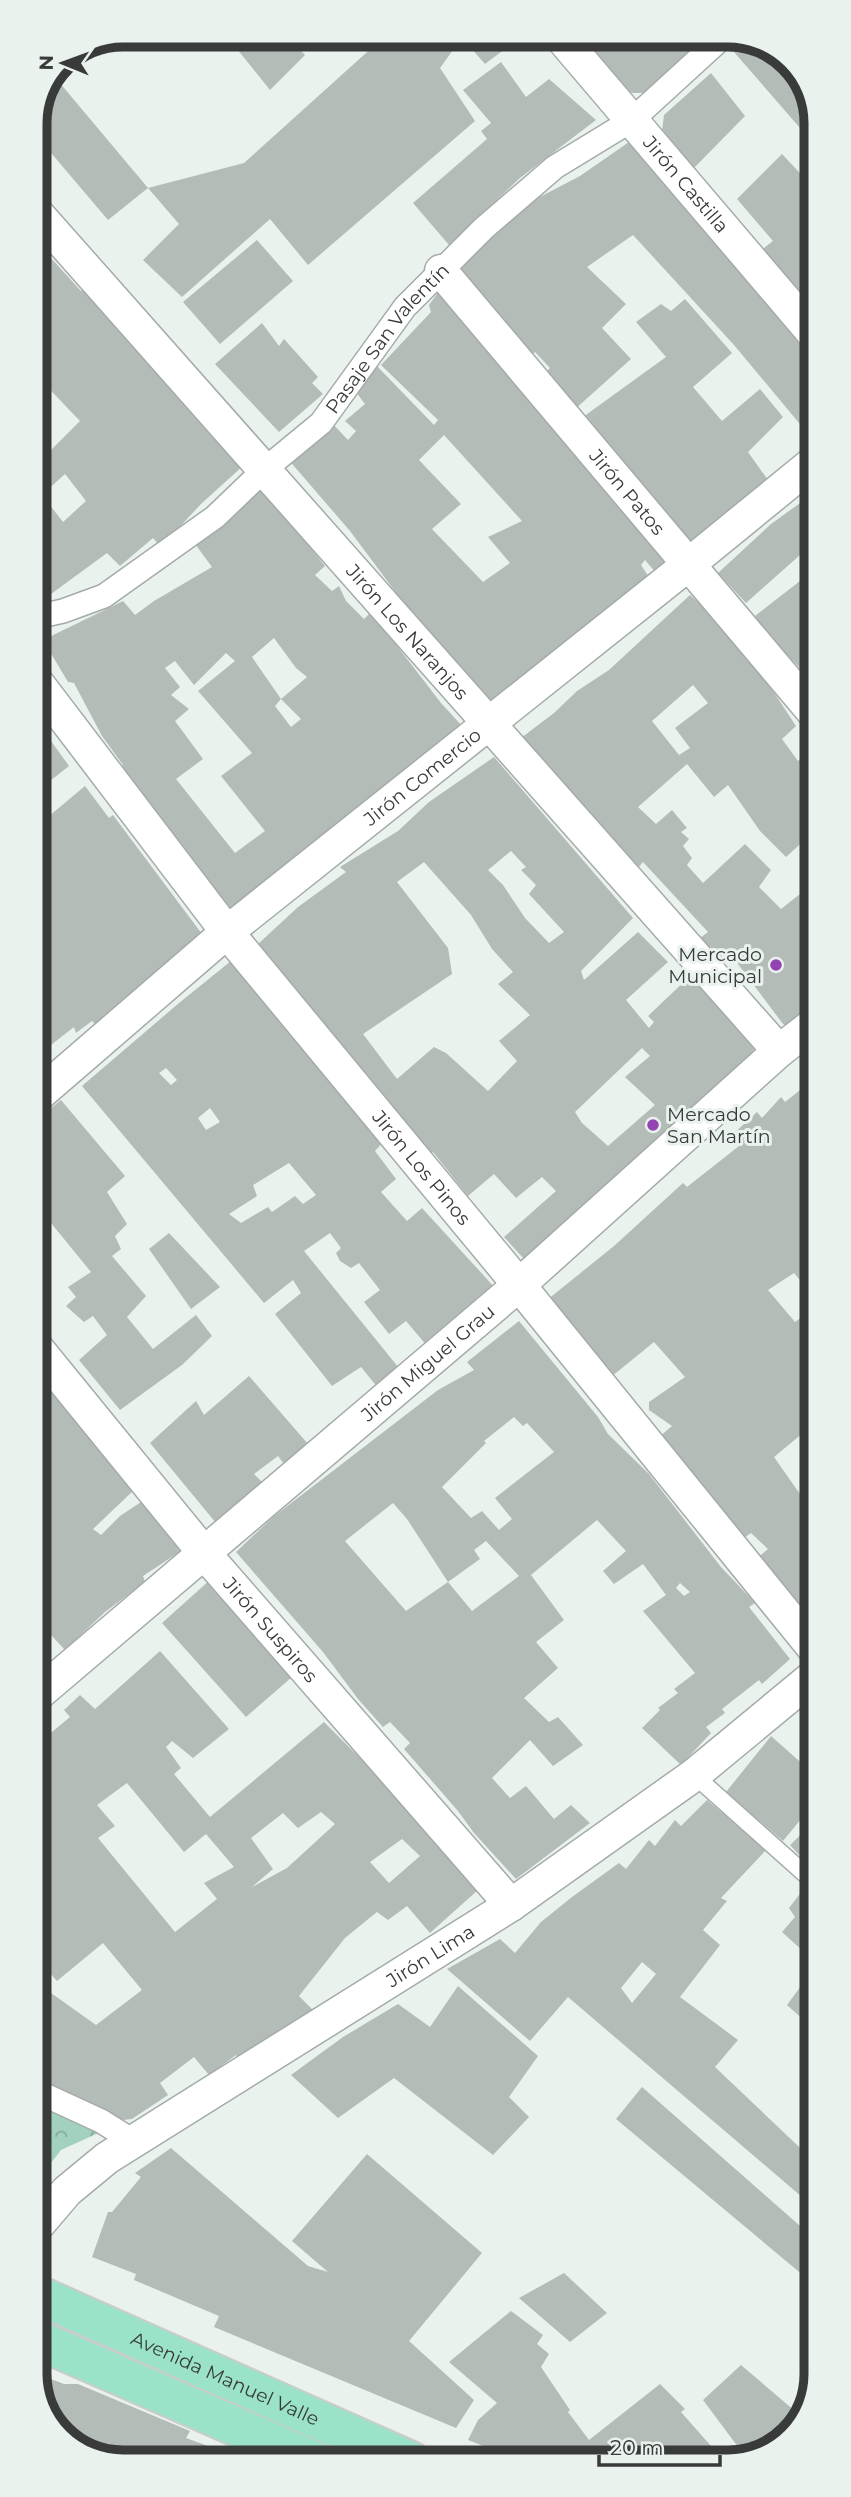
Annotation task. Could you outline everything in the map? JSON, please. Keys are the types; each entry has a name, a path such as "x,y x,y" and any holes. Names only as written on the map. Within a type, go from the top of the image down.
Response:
{"main road":[{"name":"Avenida Manuel Valle","path":"47,2299 388,2450"},
{"name":"Avenida Manuel Valle","path":"47,2344 290,2450"}],"street":[{"name":"Jirón Castilla","path":"569,47 804,323"},
{"name":"Pasaje San Valentín","path":"47,615 104,596 215,517 264,470 321,423 405,307 484,228 555,167 632,120 712,47"},
{"name":"Jirón Los Naranjos","path":"47,225 779,1051"},
{"name":"Jirón Patos","path":"441,271 804,701"},
{"name":"Jirón Comercio","path":"47,1087 227,932 804,470"},
{"name":"Jirón Los Pinos","path":"47,695 227,932 519,1285 804,1636"},
{"name":"Jirón Miguel Grau","path":"47,1686 519,1285 779,1051 804,1032"},
{"name":"Jirón Suspiros","path":"47,1360 204,1553 511,1905"},
{"name":"Jirón Lima","path":"47,2214 67,2190 107,2158 511,1905 694,1775 804,1684"},
{"path":"47,2097 101,2121 133,2141"}],"lane":[{"path":"694,1775 804,1873"}],"green space":[{"path":"47,2104 103,2131 61,2150 47,2168"}],"building":[{"path":"297,47 305,55 270,90 237,49"},
{"path":"373,47 450,47 453,50 440,68 475,121 308,265 270,219 182,297 143,260 179,224 148,188 244,163"},
{"path":"470,47 505,49 485,64"},
{"path":"591,47 693,47 696,50 650,93 632,93"},
{"path":"739,48 762,55 785,73 801,103 804,133 734,52"},
{"path":"501,62 526,97 549,79 596,120 520,178 449,245 413,203 487,139 481,131 491,123 463,90"},
{"path":"711,73 745,116 693,169 662,132 664,115"},
{"path":"59,82 148,188 108,220 47,148 49,108"},
{"path":"629,142 686,204 729,259 804,346 804,429 734,345 633,235 587,267 626,304 602,328 631,359 574,410 544,374 550,368 535,352 529,357 505,329 509,325 453,270 532,201 580,176"},
{"path":"782,154 804,177 804,300 760,251 773,241 737,199"},
{"path":"257,240 293,281 220,344 183,302"},
{"path":"50,257 81,291 83,289 244,465 201,504 161,547 153,538 120,566 107,553 47,597 47,501 63,522 86,501 65,474 47,490 47,454 80,421 47,387 47,260"},
{"path":"444,284 676,559 657,574 645,560 641,565 649,577 492,703 406,606 350,531 287,458 329,420 348,440 356,431 345,421 365,404 356,392 375,364 434,425 438,420 381,365 431,312 429,305","holes":["444,435 522,521 488,537 510,563 483,582 432,529 461,504 419,460"]},
{"path":"685,299 732,353 693,387 722,421 760,389 783,417 748,452 768,480 691,546 583,417 666,357 636,322 661,304 671,311"},
{"path":"262,323 279,346 284,339 318,377 312,383 323,394 279,432 215,364"},
{"path":"262,487 325,566 315,575 332,591 339,586 346,601 364,619 371,612 441,703 463,727 261,893 230,909 120,768 123,765 102,736 74,683 68,682 47,647 47,638 123,601 135,615 212,567 195,544","holes":["274,638 296,668 307,677 281,699 252,657","226,653 235,661 198,691 252,753 221,776 265,831 235,853 176,779 203,759 175,721 189,709 171,695 180,687 165,668 175,661 194,685","281,699 301,719 291,727 275,706"]},
{"path":"804,500 804,560 800,555 746,603 718,573 771,524"},
{"path":"800,581 804,586 804,684 794,672 800,668 776,644 755,616"},
{"path":"690,595 716,619 754,662 796,726 782,739 798,761 804,756 804,840 786,857 760,831 728,785 714,797 687,764 638,807 656,824 672,810 687,828 681,832 689,839 683,846 692,858 687,865 703,883 745,844 771,870 759,887 781,909 804,891 804,1014 789,1027 783,1024 729,952 719,958 700,938 708,932 643,862 638,868 521,738 577,691 609,670","holes":["693,685 708,703 675,728 690,748 679,755 652,721"]},
{"path":"47,735 69,766 47,783"},
{"path":"494,757 633,918 581,971 584,980 638,932 668,962 626,1000 649,1028 654,1022 648,1016 690,976 717,999 752,1038 754,1049 749,1059 524,1259 504,1237 556,1191 542,1177 516,1198 494,1174 468,1196 433,1152 428,1156 257,945 298,907 346,872 340,867 398,831 429,802","holes":["511,851 526,867 521,870 536,885 529,894 564,932 549,943 525,918 503,885 488,870","424,862 471,915 492,949 513,972 498,984 530,1015 499,1041 517,1061 488,1091 446,1053 434,1047 397,1079 363,1034 452,974 448,948 397,882","642,1048 650,1056 625,1077 655,1105 608,1146 582,1123 575,1112"]},
{"path":"85,786 109,818 113,815 205,938 97,1026 92,1021 76,1033 74,1027 47,1048 47,818"},
{"path":"231,961 385,1140 375,1151 396,1179 381,1192 407,1221 422,1208 496,1289 428,1347 406,1321 389,1334 364,1302 380,1290 359,1263 351,1268 340,1261 336,1253 341,1248 330,1233 304,1251 403,1373 379,1389 361,1367 332,1386 275,1314 301,1293 293,1280 264,1303 82,1086","holes":["166,1068 177,1080 171,1085 159,1073","210,1108 220,1122 206,1130 198,1118","289,1163 316,1195 303,1204 295,1196 272,1212 268,1207 241,1223 229,1214 257,1196 253,1185"]},
{"path":"804,1087 804,1285 794,1273 768,1290 795,1322 804,1315 804,1432 774,1457 800,1494 804,1491 804,1618 755,1560 768,1549 751,1533 741,1540 659,1437 672,1426 649,1410 649,1402 685,1377 654,1342 611,1377 547,1300 614,1246 683,1183 687,1187 739,1146 731,1136 757,1112 762,1118 781,1097 785,1102"},
{"path":"61,1100 125,1176 107,1192 127,1224 115,1236 121,1249 112,1256 146,1296 127,1317 153,1349 196,1315 212,1336 182,1365 120,1410 79,1360 107,1335 93,1316 84,1322 66,1306 76,1297 68,1287 91,1272 47,1218 47,1111"},
{"path":"169,1233 220,1287 191,1309 149,1249"},
{"path":"519,1321 598,1417 608,1434 649,1474 721,1567 755,1603 749,1607 790,1659 762,1684 759,1680 722,1709 725,1713 706,1727 711,1733 681,1765 642,1728 660,1710 658,1708 678,1693 674,1689 695,1673 643,1611 666,1595 643,1564 614,1584 603,1571 626,1551 597,1520 531,1575 564,1620 536,1642 558,1668 524,1698 549,1722 558,1717 583,1745 553,1766 530,1740 492,1778 510,1798 526,1786 554,1819 571,1805 590,1823 516,1879 404,1749 410,1743 390,1722 383,1727 323,1652 236,1552 273,1517 438,1390 474,1370 467,1362","holes":["514,1417 523,1426 527,1423 554,1452 495,1498 512,1519 499,1530 482,1511 471,1518 442,1487 486,1443 484,1441","393,1503 407,1519 448,1582 406,1611 345,1541","486,1541 519,1576 472,1611 448,1582 480,1559 474,1550","680,1583 690,1592 684,1596 676,1588"]},
{"path":"249,1376 308,1444 284,1464 278,1456 254,1474 265,1485 216,1523 150,1443 196,1401 204,1415"},
{"path":"47,1379 111,1466 134,1490 93,1529 101,1535 120,1516 144,1500 184,1549 143,1576 145,1582 105,1612 65,1650 50,1634 47,1637"},
{"path":"211,1579 292,1677 246,1717 162,1623"},
{"path":"160,1651 229,1729 193,1758 172,1741 166,1747 181,1768 174,1774 210,1817 324,1722 370,1768 478,1890 430,1933 407,1906 388,1920 377,1912 345,1938 299,1996 314,2011 287,2031 283,2027 239,2060 236,2055 209,2075 194,2057 160,2083 168,2095 132,2119 114,2121 47,2087 47,1990 96,2025 142,1990 103,1943 57,1981 47,1970 47,1736 70,1717 64,1710 80,1695 95,1709","holes":["127,1783 184,1852 206,1834 234,1867 204,1883 217,1899 175,1932 98,1838 115,1826 97,1805","321,1812 335,1824 287,1868 252,1887 273,1869 251,1838 283,1813 298,1828","402,1839 420,1856 389,1883 370,1862"]},
{"path":"771,1736 804,1765 804,1815 783,1841 726,1792"},
{"path":"707,1800 766,1850 721,1898 727,1901 703,1930 720,1945 680,1997 738,2040 715,2067 804,2152 804,2199 568,1997 530,2041 447,1969 500,1939 515,1953 541,1922 619,1863 626,1869 649,1840 655,1846 675,1820 681,1826","holes":["642,1962 656,1974 632,2003 621,1988"]},
{"path":"804,1832 804,1860 790,1845"},
{"path":"804,1889 804,1952 782,1932 795,1917 789,1908"},
{"path":"804,1982 804,2020 787,2005"},
{"path":"458,1986 538,2056 509,2097 529,2117 493,2155 394,2078 338,2118 291,2075 343,2037 398,2004 430,2027"},
{"path":"642,2087 804,2229 804,2276 616,2119"},
{"path":"171,2148 308,2266 328,2272 292,2241 367,2154 482,2253 409,2341 474,2400 456,2428 214,2327 219,2316 134,2280 136,2274 92,2257 108,2212 112,2212 141,2177 135,2173"},
{"path":"564,2273 607,2313 570,2342 519,2298"},
{"path":"511,2311 543,2335 537,2344 549,2354 541,2367 570,2410 568,2412 589,2440 660,2384 685,2409 681,2412 711,2446 707,2448 709,2450 494,2450 468,2440 478,2420 497,2403 449,2362"},
{"path":"741,2365 794,2410 782,2428 770,2437 739,2449 703,2400"},
{"path":"47,2378 64,2384 78,2384 190,2431 186,2438 219,2450 118,2450 94,2444 73,2431 60,2416 50,2394"}],"place":[{"name":"Mercado Municipal","path":"776,965"},
{"name":"Mercado San Martín","path":"653,1125"}]}
